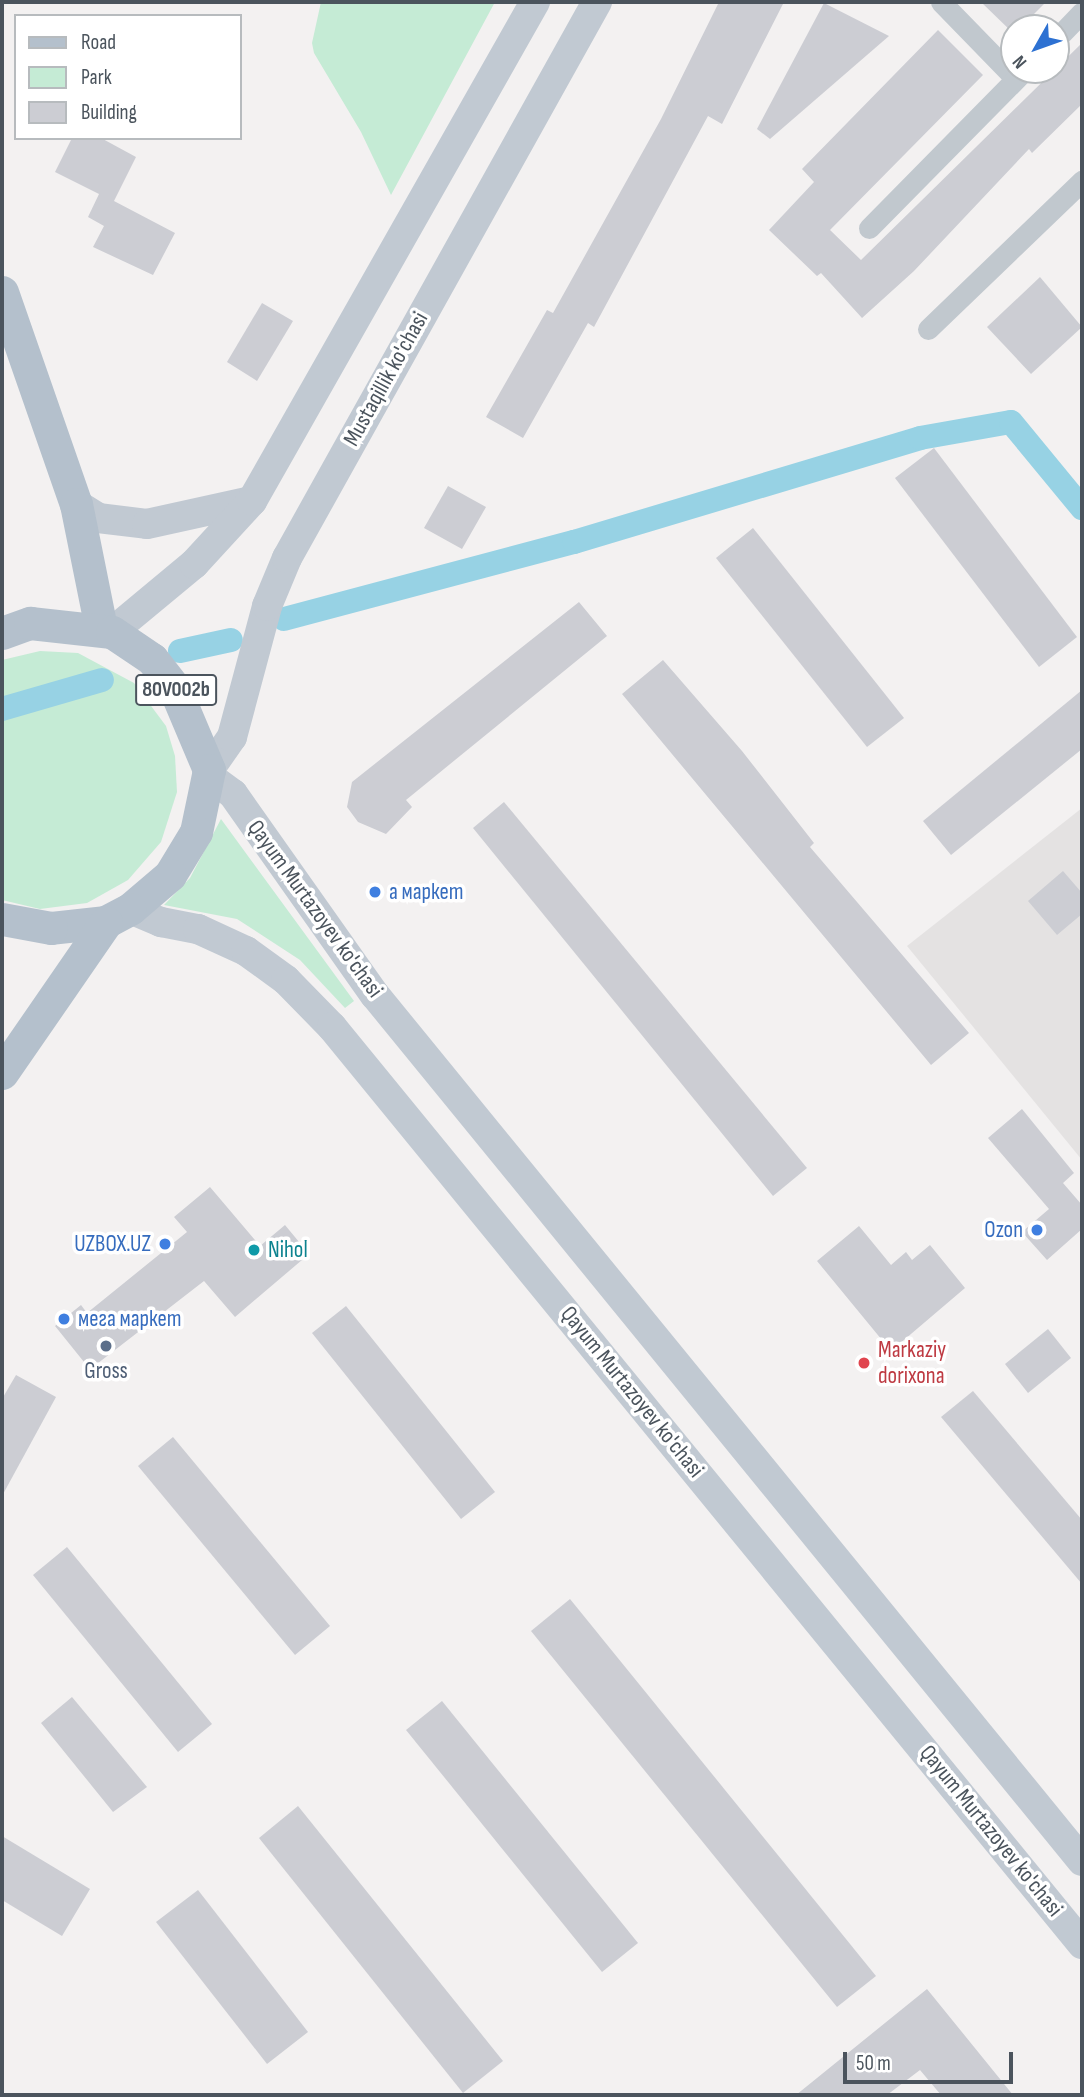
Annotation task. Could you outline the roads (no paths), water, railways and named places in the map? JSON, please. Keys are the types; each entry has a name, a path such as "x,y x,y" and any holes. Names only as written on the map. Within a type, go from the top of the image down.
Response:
{"main road":[{"path":"2,292 76,504 106,630"},
{"name":"80V002b","path":"2,633 30,623 106,630 152,659 174,687 208,772 196,832 170,875 118,916 2,1073"},
{"path":"2,919 51,929 118,916"}],"street":[{"path":"106,630 194,565 252,501 535,2"},
{"name":"Mustaqillik ko'chasi","path":"208,772 232,737 267,606 287,558 597,2"},
{"path":"941,2 1000,56"},
{"path":"869,229 1012,84"},
{"path":"928,329 1082,181"},
{"path":"76,504 98,517 147,524 252,501"},
{"name":"Qayum Murtazoyev ko'chasi","path":"208,772 233,794 375,995 1082,1861"},
{"name":"Qayum Murtazoyev ko'chasi","path":"118,916 198,929 246,951 286,980 332,1027 1082,1944"}],"waterway":[{"path":"284,619 574,542 920,438 1011,422 1082,508"},
{"path":"180,651 231,640"},
{"path":"2,709 102,680"}],"place":[{"name":"а маркет","path":"375,892"},
{"name":"Ozon","path":"1037,1230"},
{"name":"UZBOX.UZ","path":"165,1244"},
{"name":"Nihol","path":"254,1250"},
{"name":"мега маркет","path":"64,1319"},
{"name":"Gross","path":"106,1346"},
{"name":"Markaziy dorixona","path":"864,1363"}]}
